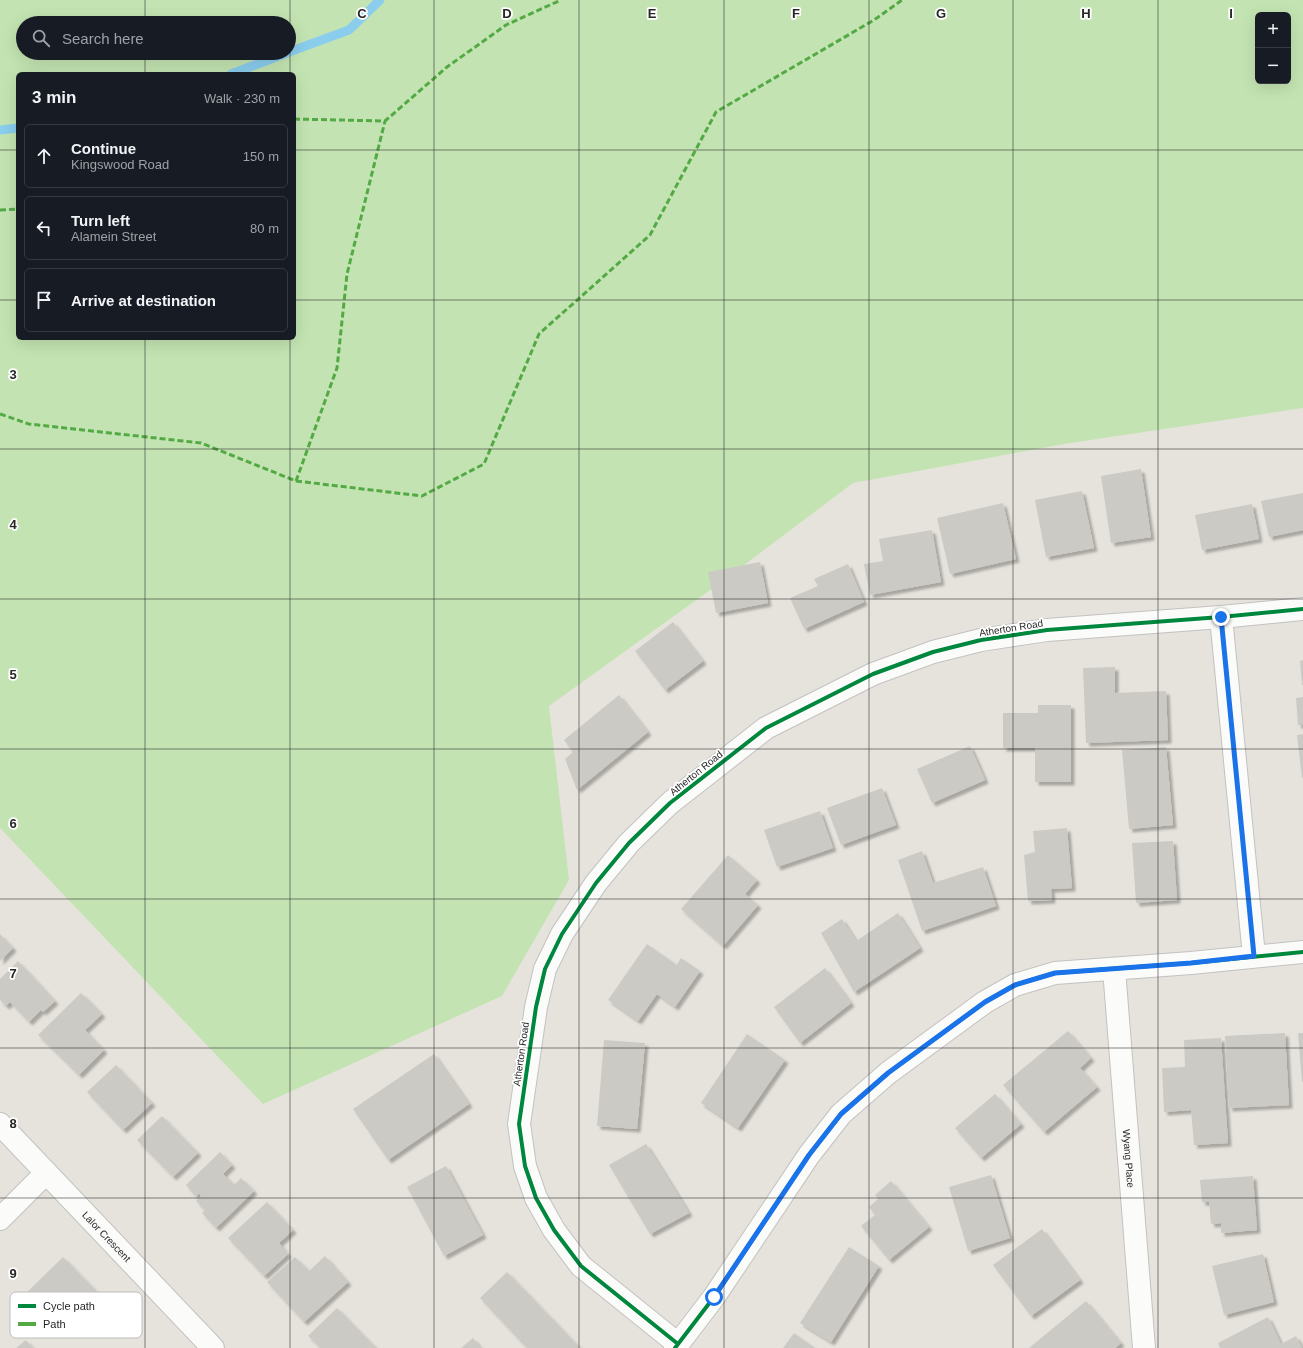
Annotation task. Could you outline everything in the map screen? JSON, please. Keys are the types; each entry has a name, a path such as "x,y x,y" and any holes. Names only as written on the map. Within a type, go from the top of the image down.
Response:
{"street":[{"name":"Atherton Road","path":"676,1346 581,1266 554,1230 536,1198 525,1166 519,1124 536,1006 545,969 562,934 596,883 629,843 670,803 766,728 873,674 933,652 988,639 1048,630 1221,617 1303,609"},
{"path":"1221,617 1254,956"},
{"path":"676,1346 714,1297 809,1155 841,1114 888,1073 985,1002 1015,985 1055,973 1114,970 1303,952"},
{"name":"Wyang Place","path":"1114,970 1144,1348"},
{"name":"Lalor Crescent","path":"0,1124 213,1348"},
{"path":"0,1219 46,1173"}],"green space":[{"path":"0,0 1303,0 1303,408 1064,444 853,483 731,575 549,706 569,880 502,996 263,1104 0,828"}],"building":[{"path":"1141,469 1151,537 1111,543 1101,476"},
{"path":"1082,491 1094,548 1046,557 1035,500"},
{"path":"1303,493 1303,530 1269,537 1261,501"},
{"path":"1003,503 1016,559 950,574 937,518"},
{"path":"1252,504 1259,539 1202,550 1195,515"},
{"path":"932,530 941,582 870,595 864,564 883,561 879,539"},
{"path":"760,562 768,603 716,613 708,572"},
{"path":"848,564 864,602 804,629 790,598 818,586 814,579"},
{"path":"673,622 703,661 665,690 635,651"},
{"path":"1303,660 1303,685 1302,685 1300,661"},
{"path":"1115,667 1115,693 1166,691 1168,740 1086,743 1083,668"},
{"path":"619,695 648,732 577,790 565,759 573,752 564,740"},
{"path":"1303,697 1303,725 1298,725 1296,698"},
{"path":"1038,705 1071,705 1071,782 1035,782 1035,748 1003,748 1003,713 1038,713"},
{"path":"1303,734 1303,778 1302,778 1297,735"},
{"path":"970,746 985,780 932,803 917,769"},
{"path":"1166,747 1173,825 1129,829 1122,750"},
{"path":"882,788 896,825 841,845 827,808"},
{"path":"820,811 833,848 777,867 764,830"},
{"path":"1067,828 1072,888 1051,889 1052,900 1028,901 1024,855 1035,852 1033,831"},
{"path":"1173,841 1177,900 1136,903 1132,843"},
{"path":"922,851 933,883 983,867 996,906 922,931 898,860"},
{"path":"728,855 757,880 745,894 758,905 723,946 681,909"},
{"path":"898,913 920,948 854,992 821,933 842,919 856,941"},
{"path":"0,934 13,948 0,961"},
{"path":"647,944 677,965 681,958 700,971 675,1007 657,994 638,1021 608,1000"},
{"path":"18,961 55,1001 43,1012 41,1010 29,1022 10,1002 6,1006 0,1000 0,979"},
{"path":"825,968 851,1003 800,1043 774,1007"},
{"path":"81,993 102,1014 85,1030 104,1050 79,1075 38,1035"},
{"path":"1068,1031 1091,1058 1080,1068 1097,1087 1044,1132 1003,1085"},
{"path":"1285,1033 1289,1105 1229,1108 1225,1036"},
{"path":"1298,1033 1303,1033 1303,1082 1302,1082"},
{"path":"747,1034 785,1060 738,1128 701,1103"},
{"path":"1221,1038 1228,1143 1194,1145 1191,1110 1164,1112 1162,1068 1185,1067 1184,1040"},
{"path":"604,1040 645,1043 637,1129 597,1126"},
{"path":"434,1054 469,1104 388,1160 353,1109"},
{"path":"116,1065 152,1103 123,1130 87,1092"},
{"path":"995,1094 1021,1124 981,1158 955,1128"},
{"path":"162,1116 198,1153 173,1177 137,1140"},
{"path":"646,1144 689,1213 650,1234 609,1165"},
{"path":"220,1152 232,1165 223,1174 234,1185 241,1178 254,1191 216,1228 202,1213 205,1210 196,1201 201,1196 199,1193 196,1197 186,1185"},
{"path":"446,1166 483,1235 444,1256 407,1187"},
{"path":"991,1175 1010,1238 968,1251 949,1187"},
{"path":"1253,1176 1257,1230 1221,1233 1221,1223 1211,1224 1209,1202 1202,1202 1200,1180"},
{"path":"891,1181 929,1227 889,1260 861,1226 875,1215 869,1207 878,1199 875,1195"},
{"path":"267,1202 293,1230 279,1243 288,1254 264,1276 228,1238"},
{"path":"1042,1229 1080,1280 1031,1316 993,1265"},
{"path":"849,1247 879,1266 831,1342 800,1323"},
{"path":"1263,1254 1274,1302 1224,1315 1212,1266"},
{"path":"325,1256 348,1282 304,1322 267,1282 295,1257 309,1271"},
{"path":"63,1257 97,1292 27,1292"},
{"path":"507,1272 580,1348 527,1348 480,1298"},
{"path":"1086,1301 1121,1343 1115,1348 1029,1348"},
{"path":"337,1308 376,1348 321,1348 308,1336"},
{"path":"1268,1317 1281,1344 1296,1336 1302,1348 1220,1348 1218,1343"},
{"path":"794,1333 815,1348 783,1348"},
{"path":"473,1338 481,1348 461,1348"},
{"path":"26,1340 33,1348 16,1348"}],"waterway":[{"path":"296,49 349,30 380,0"},
{"path":"236,72 268,60"},
{"path":"0,130 16,128"}],"marked path":[{"path":"296,119 385,121 447,67 506,25 561,0"},
{"path":"296,481 422,496 484,464 539,334 650,235 716,112 874,20 902,0"},
{"path":"0,414 29,424 201,443 296,481 337,368 347,274 385,121"},
{"path":"0,210 16,209"}],"cycle path":[{"path":"678,1344 581,1266 554,1230 536,1198 525,1166 519,1124 536,1007 545,969 562,934 596,883 629,843 670,803 766,728 873,674 933,652 981,640 1047,630 1221,617 1303,609"},
{"path":"675,1348 714,1297 809,1155 841,1114 888,1073 985,1002 1015,985 1055,973 1191,963 1303,952"}],"route":[{"path":"714,1297 809,1155 841,1114 888,1073 985,1002 1015,985 1055,973 1114,970 1254,956 1221,617"}]}
